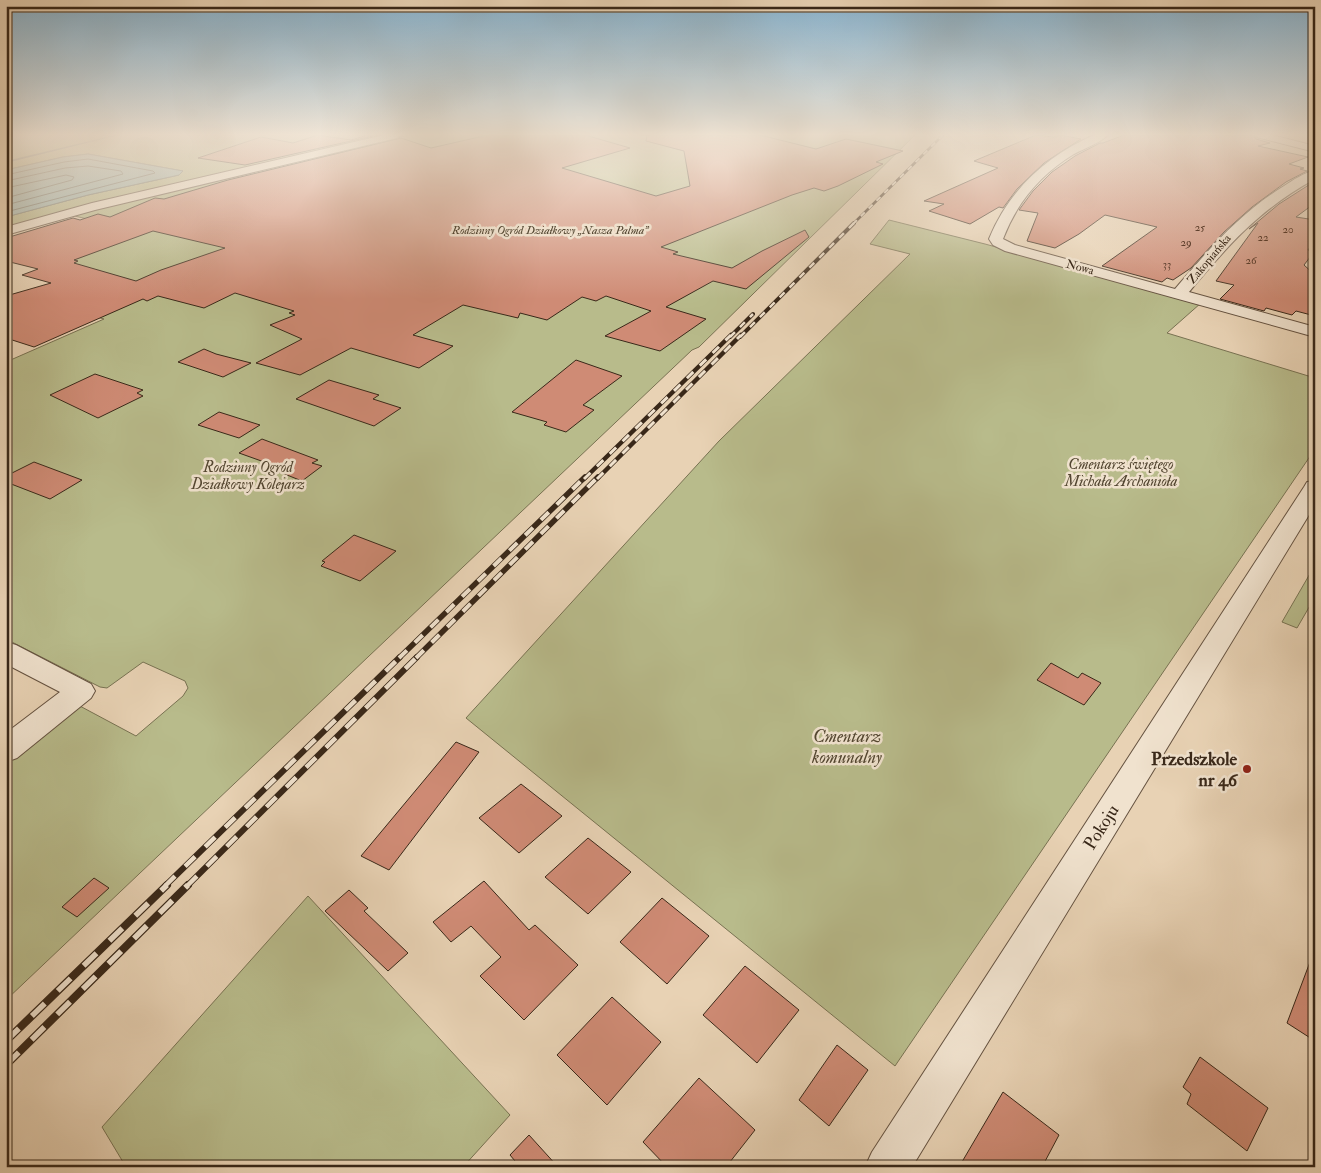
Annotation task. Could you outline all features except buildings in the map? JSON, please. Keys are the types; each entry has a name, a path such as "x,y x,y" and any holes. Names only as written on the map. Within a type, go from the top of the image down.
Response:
{"street":[{"path":"6,232 73,212 167,190"},
{"name":"Nowa","path":"1027,190 1010,208 996,239 1010,248 1315,332"},
{"name":"Zakopiańska","path":"1179,294 1223,241 1242,222 1285,190"},
{"name":"Pokoju","path":"888,1167 1315,487"},
{"path":"6,652 82,690 6,750"}],"green space":[{"path":"112,190 155,190 90,205 6,229 6,217"},
{"name":"Rodzinny Ogród Działkowy Kolejarz","path":"177,190 859,190 699,347 692,350 6,1000 6,762 78,705 136,736 183,696 188,688 185,681 143,662 107,688 100,687 6,639 6,362 104,319 26,297 78,281 61,263 136,230 70,215"},
{"name":"Cmentarz komunalny","path":"889,220 1201,303 1167,333 1315,378 1315,449 895,1066 466,718 719,441 910,254 870,244"},
{"path":"1315,565 1315,597 1297,628 1282,622"},
{"path":"308,896 510,1115 463,1167 126,1167 102,1127"}],"water":[{"path":"6,190 112,190 88,195 6,217"}],"railway":[{"path":"853,224 888,190"},
{"path":"740,337 853,224"},
{"path":"730,337 753,314"},
{"path":"584,479 731,335"},
{"path":"597,479 741,335"},
{"path":"399,658 585,477"},
{"path":"416,658 598,477"},
{"path":"165,886 400,657"},
{"path":"187,886 417,657"},
{"path":"6,1041 167,885"},
{"path":"6,1065 188,885"}],"place":[{"name":"Przedszkole nr 46","path":"1247,769"}],"park label":[{"name":"Rodzinny Ogród Działkowy „Nasza Palma”","path":"550,230"},
{"name":"Cmentarz świętego Michała Archanioła","path":"1121,472"}]}
